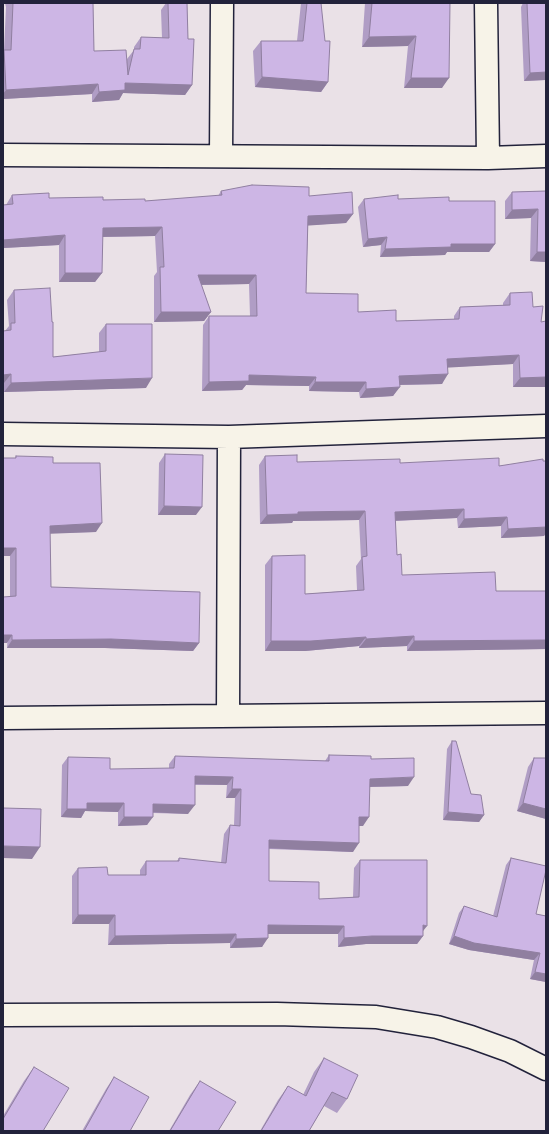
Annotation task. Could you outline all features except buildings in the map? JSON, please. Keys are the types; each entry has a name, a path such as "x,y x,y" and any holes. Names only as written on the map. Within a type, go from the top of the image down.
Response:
{"street":[{"path":"221,155 222,3"},
{"path":"486,3 488,158"},
{"path":"3,155 221,155 488,158 546,156"},
{"path":"3,434 229,437 546,426"},
{"path":"228,716 229,437"},
{"path":"3,718 546,713"},
{"path":"3,1014 277,1014 376,1017 437,1026 510,1051 546,1069"}]}
